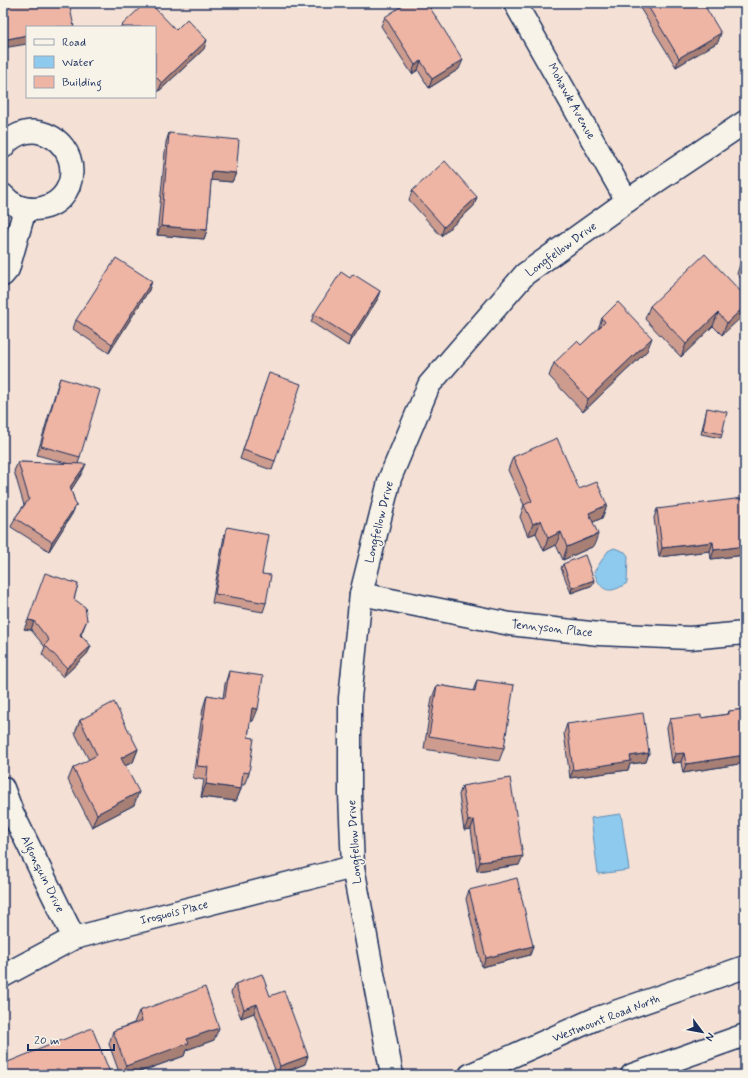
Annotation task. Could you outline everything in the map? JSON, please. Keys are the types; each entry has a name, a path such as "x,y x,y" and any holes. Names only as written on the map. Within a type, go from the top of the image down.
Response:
{"street":[{"name":"Mohawk Avenue","path":"515,3 530,26 627,201"},
{"name":"Longfellow Drive","path":"392,1075 353,867 350,794 350,698 361,594 390,478 429,385 525,274 627,201 745,122"},
{"path":"3,147 6,142 19,134 32,131 48,134 58,140 68,152 71,160 72,174 70,184 63,196 57,202 44,208 25,209 10,203 3,195"},
{"path":"3,275 8,269 25,209"},
{"name":"Tennyson Place","path":"361,594 510,624 599,634 690,638 745,633"},
{"name":"Algonquin Drive","path":"3,788 12,812 74,938"},
{"name":"Iroquois Place","path":"3,976 74,938 353,867"},
{"name":"Westmount Road North","path":"470,1075 595,1019 745,967"},
{"path":"632,1075 745,1035"}],"water":[{"path":"614,548 625,552 628,556 627,583 615,589 606,590 600,584 594,572 608,551"},
{"path":"621,814 629,870 598,874 591,818"}],"building":[{"path":"3,3 69,3 74,26 26,26 26,35 3,40"},
{"path":"145,3 150,3 176,30 187,19 207,40 162,83 156,77 156,26 121,26"},
{"path":"406,3 427,3 463,60 432,79 421,61 415,65 385,17"},
{"path":"646,3 703,3 721,33 679,58"},
{"path":"169,133 239,140 236,173 212,171 207,230 161,226"},
{"path":"445,161 477,197 444,227 412,191"},
{"path":"705,254 745,296 745,306 727,323 718,313 686,344 650,306"},
{"path":"116,258 152,281 112,344 76,320"},
{"path":"745,258 745,265 741,261"},
{"path":"341,272 350,278 353,274 380,291 351,337 314,314"},
{"path":"618,302 652,338 588,399 554,363 577,341 581,345 605,322 602,318"},
{"path":"269,373 301,384 275,461 243,450"},
{"path":"60,378 100,390 80,457 41,446"},
{"path":"707,408 727,412 722,434 703,430"},
{"path":"557,438 579,489 597,482 607,505 589,513 598,534 567,547 561,532 548,538 541,520 533,524 524,505 532,501 513,457"},
{"path":"18,462 86,464 70,487 76,505 52,542 15,518 29,499"},
{"path":"743,498 745,546 714,550 713,542 662,548 657,509"},
{"path":"227,527 269,535 262,574 271,575 266,603 215,594"},
{"path":"585,555 594,580 572,588 563,564"},
{"path":"45,573 78,584 74,599 85,607 87,620 80,635 91,646 67,668 45,645 49,640 34,621 28,620"},
{"path":"229,671 263,676 258,709 252,708 248,737 254,738 249,773 243,772 241,789 206,784 208,767 197,766 207,695 225,698"},
{"path":"477,680 514,685 504,748 429,736 437,685 475,691"},
{"path":"114,702 138,749 121,758 139,792 97,814 73,768 97,755 80,720"},
{"path":"745,709 745,755 686,764 684,753 675,754 670,719 701,715 701,718 729,714 729,711"},
{"path":"643,713 649,753 630,756 631,761 573,770 567,724"},
{"path":"510,778 523,856 480,862 474,820 468,821 462,786"},
{"path":"517,878 533,946 486,958 469,890"},
{"path":"262,974 270,996 284,991 308,1056 280,1066 257,1004 244,1009 235,984"},
{"path":"205,987 219,1028 187,1039 189,1043 126,1066 113,1031 142,1021 139,1011"},
{"path":"92,1028 111,1075 7,1075 3,1064"}]}
